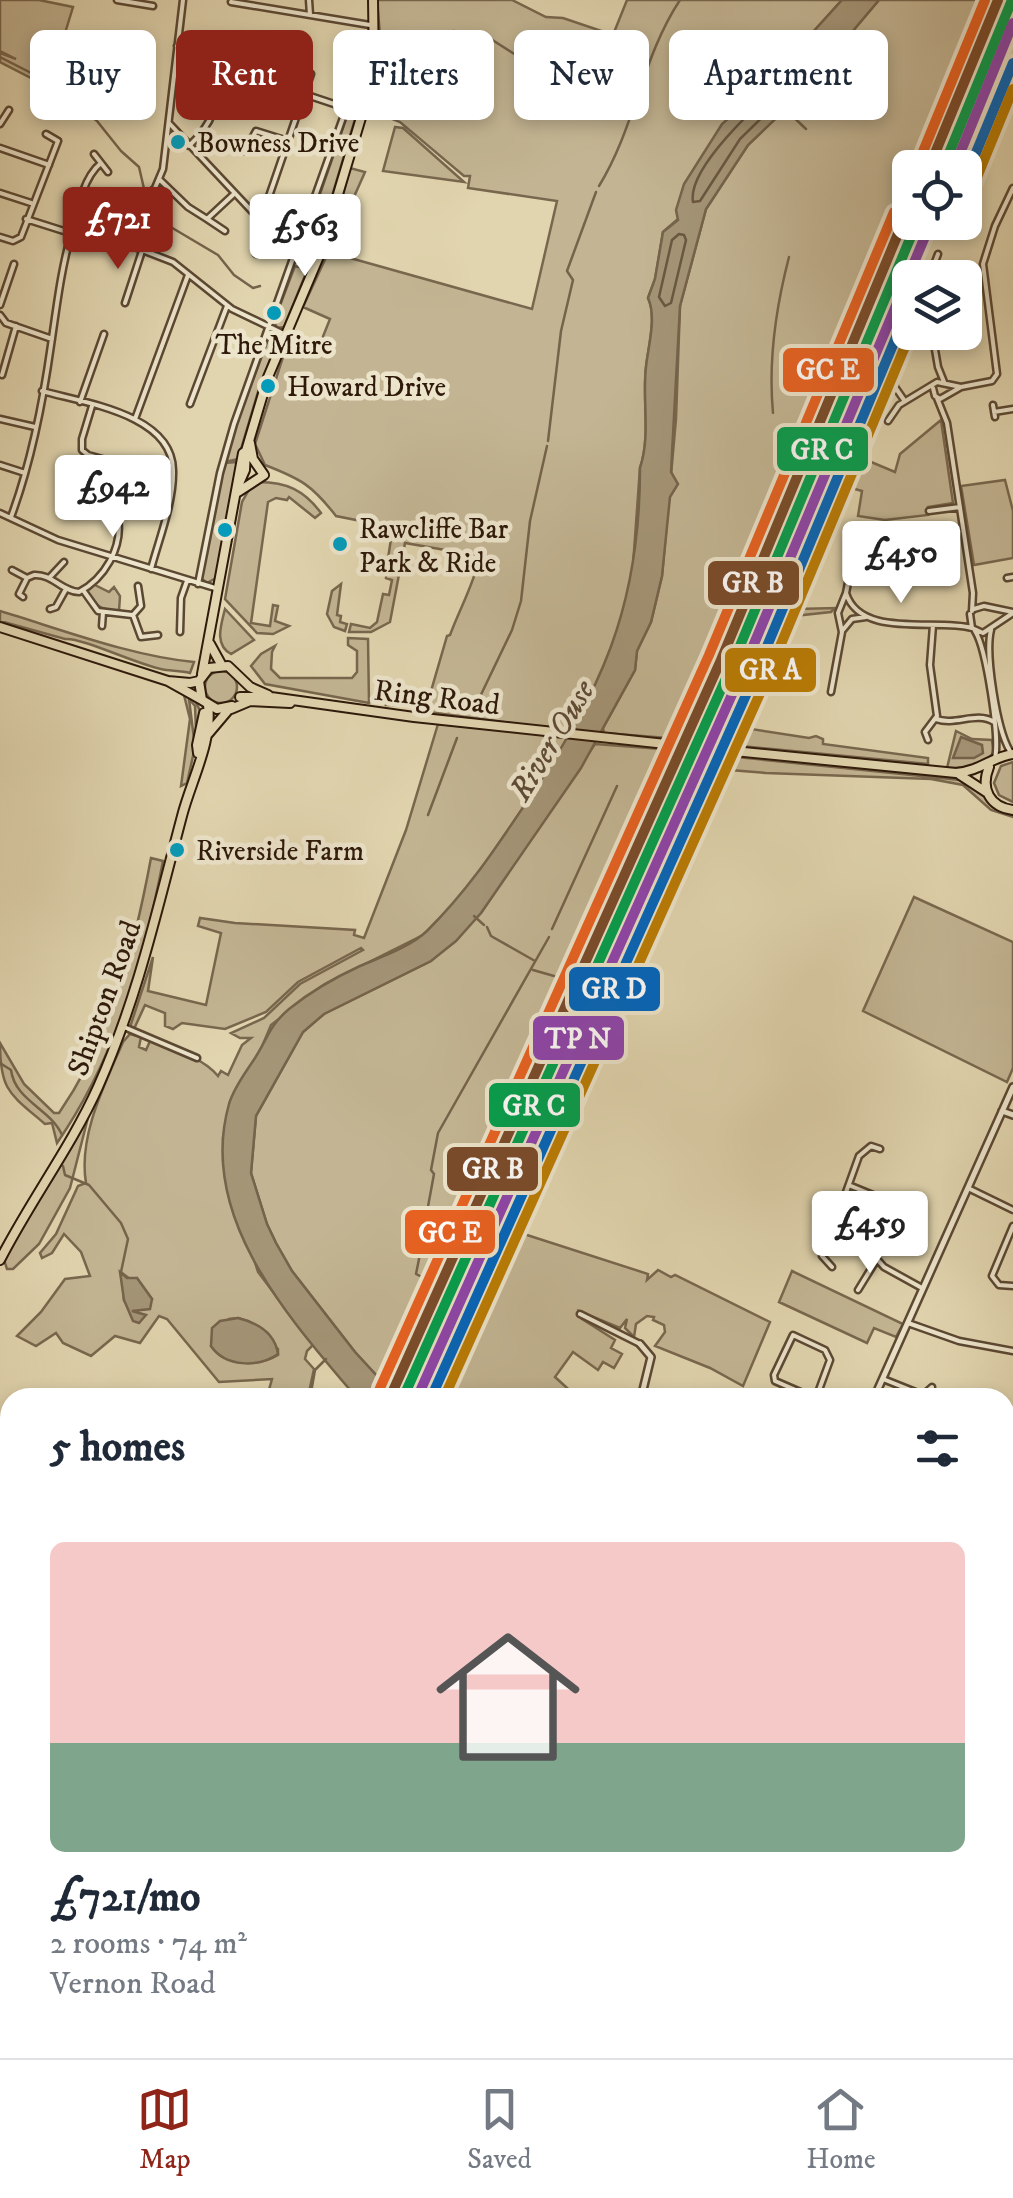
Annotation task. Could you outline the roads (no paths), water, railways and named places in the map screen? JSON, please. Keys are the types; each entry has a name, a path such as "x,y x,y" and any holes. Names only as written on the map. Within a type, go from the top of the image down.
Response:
{"main road":[{"path":"373,0 375,30"},
{"path":"199,757 197,745 204,715 202,675 246,451 262,396 320,254 360,120"},
{"path":"237,490 264,475 254,459 250,438"},
{"path":"0,627 168,680 190,683 212,666 222,664 241,678 240,698 228,710"},
{"path":"210,644 222,664"},
{"path":"154,676 202,675"},
{"name":"Ring Road","path":"241,678 271,697"},
{"path":"168,680 217,709 228,710 245,702 295,702"},
{"name":"Ring Road","path":"240,698 271,697 503,727 956,774 1013,754"},
{"name":"Shipton Road","path":"202,700 208,734"},
{"name":"Shipton Road","path":"0,1260 96,1092 124,1027 148,952 199,757 208,734 228,710"},
{"path":"987,793 985,778 993,762"},
{"name":"Ring Road","path":"956,774 987,793 998,806 1013,810"}],"street":[{"path":"116,0 150,7"},
{"path":"179,30 183,0"},
{"path":"309,0 310,15"},
{"path":"232,2 375,26"},
{"path":"118,242 133,209 160,180 176,55"},
{"path":"0,124 5,112"},
{"path":"190,146 212,120"},
{"path":"258,218 265,208 295,120"},
{"path":"292,254 300,244 342,120"},
{"path":"168,123 292,254 293,264 240,406 220,473 198,584"},
{"path":"249,151 256,131 288,141"},
{"path":"0,236 19,240 58,139 46,134"},
{"path":"167,138 184,140"},
{"path":"0,148 49,165"},
{"path":"94,154 108,172"},
{"path":"79,227 77,216 90,176 102,163"},
{"path":"160,180 188,207 225,231"},
{"path":"888,421 904,400 934,385 992,381 998,370 982,273 995,226 1013,188"},
{"path":"0,193 31,203"},
{"path":"207,220 235,193"},
{"path":"1007,204 1013,208"},
{"path":"26,219 65,232 79,227"},
{"path":"79,227 173,262 227,306 286,335"},
{"path":"11,517 35,427 60,274 72,231"},
{"path":"256,254 275,236"},
{"path":"126,304 142,251"},
{"path":"936,260 938,254"},
{"path":"0,304 14,264"},
{"path":"135,419 188,275"},
{"path":"190,404 227,306"},
{"path":"0,315 6,322 52,338"},
{"path":"3,375 16,326"},
{"path":"80,402 104,334"},
{"path":"935,350 948,395 944,414"},
{"path":"938,366 934,385 944,414 974,593 973,630 981,644 997,743 993,762"},
{"path":"894,377 904,400"},
{"path":"922,394 948,395 961,386"},
{"path":"42,391 135,419 161,437 174,466 151,570"},
{"path":"92,406 82,450 127,466"},
{"path":"993,406 995,415 1013,409"},
{"path":"0,419 35,427"},
{"path":"0,465 25,473"},
{"path":"12,570 27,578 38,574 50,577 66,589 83,590 104,574 120,524 115,514 64,496"},
{"path":"929,510 960,506"},
{"path":"0,514 58,540 220,589"},
{"path":"831,692 842,632 841,607 858,533"},
{"path":"854,551 878,554"},
{"path":"50,577 64,562"},
{"path":"10,594 21,596 27,578"},
{"path":"177,628 187,581"},
{"path":"133,616 141,606 138,586"},
{"path":"62,611 53,608 66,589"},
{"path":"83,590 94,608 133,616"},
{"path":"842,632 850,621 852,608 846,593"},
{"path":"974,593 990,609 1013,612"},
{"path":"956,624 984,606"},
{"path":"841,607 852,608 866,617"},
{"path":"990,609 996,619 988,652 1001,729 1013,754"},
{"path":"102,626 103,612"},
{"path":"839,619 866,617 956,624 983,633 1013,612"},
{"path":"133,616 139,636 158,635"},
{"path":"928,740 925,732 936,719 930,666 933,625"},
{"path":"936,719 952,723 986,717 994,722"},
{"path":"124,1027 198,1058"},
{"path":"878,1388 1013,1087"},
{"path":"1002,1111 1013,1115"},
{"path":"871,1138 871,1146"},
{"path":"871,1146 880,1149"},
{"path":"832,1267 822,1256 835,1232 859,1156 871,1146"},
{"path":"850,1186 897,1205"},
{"path":"968,1188 1013,1210"},
{"path":"867,1248 887,1202"},
{"path":"1013,1226 992,1276 999,1285 1013,1286"},
{"path":"835,1232 867,1248 895,1274 923,1289"},
{"path":"858,1290 878,1259"},
{"path":"580,1314 640,1344 651,1357 643,1388"},
{"path":"908,1323 959,1341 1013,1351"},
{"path":"790,1388 775,1382 774,1375 793,1331 825,1350 830,1360 819,1388"},
{"path":"882,1378 906,1388"}],"water":[{"path":"842,0 879,0 854,30 815,30"},
{"path":"727,120 774,120 748,145 706,209 680,306 671,472 678,484 670,497 662,576 651,622 637,651 635,670 581,768 481,913 431,961 324,1014 303,1032 256,1116 251,1173 276,1243 292,1271 355,1352 378,1377 397,1388 348,1388 278,1299 237,1226 226,1186 223,1146 229,1104 282,1015 333,980 412,942 441,916 501,839 551,764 595,686 624,607 633,564 652,323 648,298 663,232 678,220 676,210 684,184"},
{"path":"961,737 982,745 983,753 974,758 953,758"},
{"path":"120,1272 127,1278 137,1278 152,1299 150,1309 132,1311 146,1315 139,1323 133,1321 124,1300"},
{"path":"238,1318 264,1330 278,1354 261,1362 242,1363 217,1353 211,1346 212,1328 220,1321"}],"waterway":[{"path":"599,186 622,140 656,45 680,0"},
{"path":"494,41 514,54"},
{"path":"0,57 41,78 97,121 139,167 145,193"},
{"path":"797,120 806,129"},
{"path":"548,441 561,331 573,280 567,271 596,192"},
{"path":"150,199 169,226 218,255 234,275 253,288 260,286"},
{"path":"302,250 316,229"},
{"path":"773,413 774,334 789,257"},
{"path":"476,705 512,630 521,601 530,521 547,446"},
{"path":"428,815 457,738"},
{"path":"552,929 617,786"},
{"path":"474,916 484,925"},
{"path":"487,927 491,936 535,961"},
{"path":"420,1250 438,1133 549,937"},
{"path":"533,970 575,982"},
{"path":"0,1063 11,1070 19,1090 50,1118 62,1135"},
{"path":"63,1166 65,1175 89,1185 121,1223 128,1239 121,1272"},
{"path":"420,1254 416,1274 448,1283"},
{"path":"312,1388 315,1370 326,1359"}],"railway":[{"path":"953,150 1013,4"},
{"path":"452,1296 737,666 915,240"}],"place":[{"name":"Bowness Drive","path":"178,142"},
{"name":"The Mitre","path":"274,313"},
{"name":"Howard Drive","path":"268,386"},
{"name":"Rawcliffe Bar Park & Ride","path":"340,544"},
{"name":"Riverside Farm","path":"177,850"}],"water label":[{"name":"River Ouse","path":"551,740"}]}
